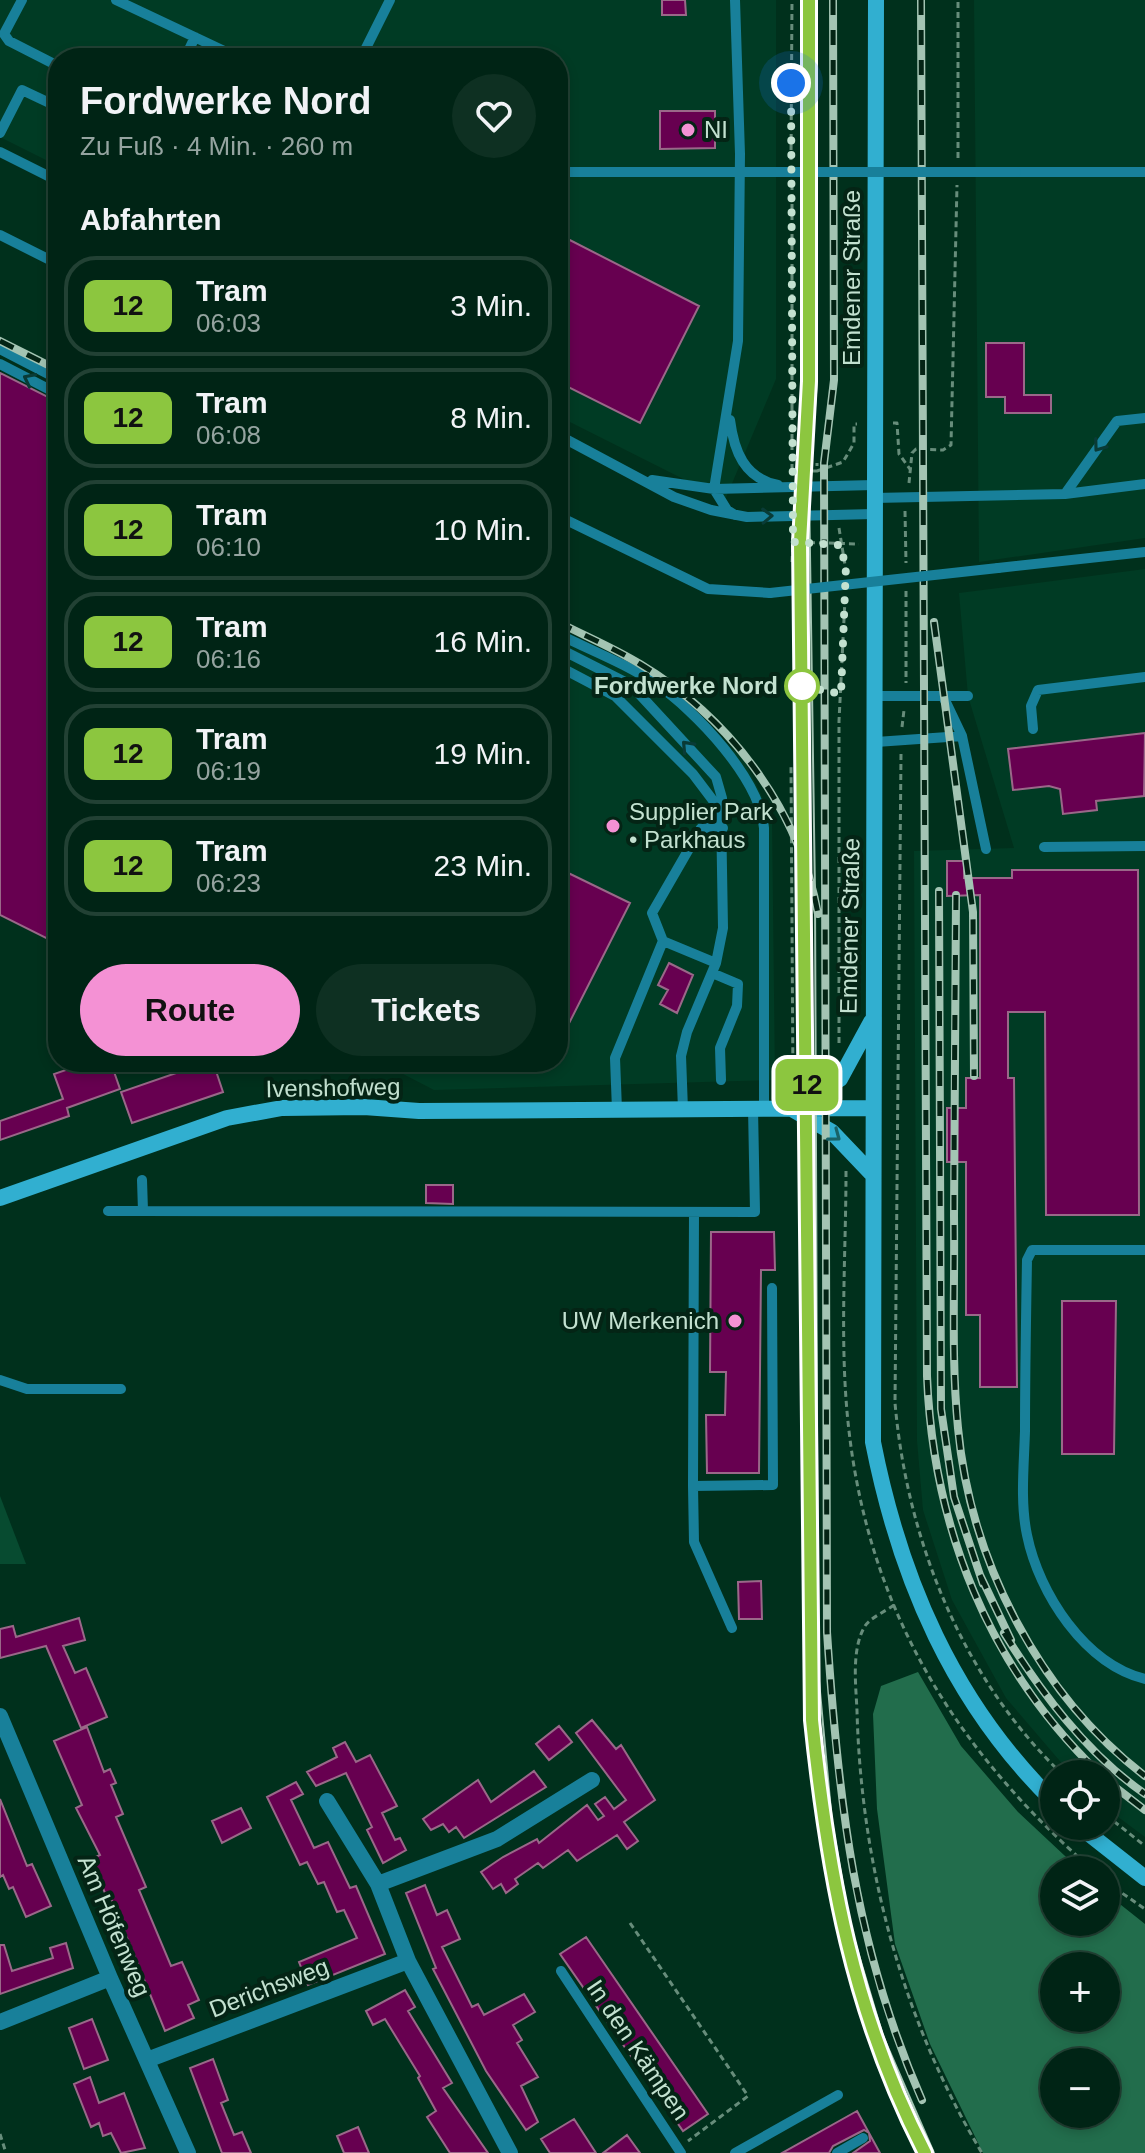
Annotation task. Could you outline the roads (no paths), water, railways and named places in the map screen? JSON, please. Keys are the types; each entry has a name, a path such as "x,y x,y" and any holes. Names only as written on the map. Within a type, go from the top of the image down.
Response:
{"street":[{"name":"Emdener Straße","path":"876,0 873,1442 893,1530 926,1618 971,1703 1040,1789"},
{"path":"872,1174 832,1132 791,1100 840,1079 873,1019"},
{"name":"Ivenshofweg","path":"0,1198 227,1118 282,1108 683,1110 759,1108 791,1100 872,1108"},
{"name":"Am Höfenweg","path":"0,1716 110,1978 188,2153"},
{"path":"378,1884 497,1839 592,1780"},
{"path":"327,1801 378,1884 408,1961 510,2153"},
{"path":"1097,1840 1145,1878"},
{"name":"Derichsweg","path":"147,2060 408,1961"},
{"path":"0,2022 110,1978"}],"lane":[{"path":"22,0 4,34 9,41 48,61"},
{"path":"116,0 218,48"},
{"path":"366,48 390,0"},
{"path":"735,0 740,154 738,341 714,489 727,510 735,515"},
{"path":"190,48 195,37"},
{"path":"0,133 22,90 48,102"},
{"path":"0,152 48,176"},
{"path":"568,172 1145,172"},
{"path":"0,235 48,259"},
{"path":"0,349 48,374"},
{"path":"0,364 48,389"},
{"path":"728,410 732,437 746,468 769,483 874,499"},
{"path":"1065,494 1117,421 1145,418"},
{"path":"568,440 642,477 674,497 735,515 791,515 874,499 1065,494 1145,484"},
{"path":"642,477 714,489 791,487"},
{"path":"568,521 708,589 770,593 1145,552"},
{"path":"108,1211 755,1212 764,828 754,792 727,752 662,689 568,639"},
{"path":"568,653 631,685 716,777 723,828 723,928 714,968 681,1056 683,1110"},
{"path":"568,671 615,696 693,774 721,811"},
{"path":"1033,729 1031,706 1038,690 1145,677"},
{"path":"876,696 968,696"},
{"path":"943,696 962,736 986,849"},
{"path":"876,742 962,736"},
{"path":"721,1080 720,1048 737,1006 738,984 663,941 652,913 701,828 723,828"},
{"path":"1044,847 1145,846"},
{"path":"617,1110 615,1058 663,941"},
{"path":"142,1180 143,1211"},
{"path":"694,1212 694,1542 732,1628"},
{"path":"1145,1250 1032,1250 1027,1260 1024,1491 1030,1546 1037,1569 1060,1613 1096,1654 1123,1674 1145,1679"},
{"path":"693,1486 773,1485 772,1288"},
{"path":"0,1380 27,1389 121,1389"},
{"name":"In den Kämpen","path":"561,1971 680,2150"},
{"path":"735,2153 838,2095"},
{"path":"837,2153 863,2138"}],"tram line":[{"name":"12","path":"809,0 809,381 800,487 800,542 807,1089 808,1573 812,1720 822,1822 841,1927 874,2038 925,2153"},
{"path":"817,0 817,381 809,486 815,894 818,1670 832,1822 850,1925 883,2036 934,2153"}],"railway":[{"path":"833,0 834,380 824,463 827,1632 837,1754 853,1870 880,1985 922,2100"},
{"path":"921,0 927,1376 932,1432 941,1487 955,1541 974,1592 998,1642 1027,1688 1061,1733 1087,1760"},
{"path":"0,341 48,365"},
{"path":"934,622 973,912 974,1076"},
{"path":"568,627 630,658 673,686 731,739 756,770 795,838 809,875 818,914"},
{"path":"939,891 941,1409 954,1497 983,1584"},
{"path":"956,895 954,1349 958,1428 965,1478 977,1527 994,1575 1042,1665 1073,1706 1107,1743 1145,1776"},
{"path":"980,1575 1011,1640"},
{"path":"1004,1633 1033,1677 1084,1741 1145,1794"},
{"path":"1120,1791 1145,1810"}],"place":[{"name":"NI","path":"688,130"},
{"name":"Fordwerke Nord","path":"802,686"},
{"name":"Supplier Park • Parkhaus","path":"613,826"},
{"name":"UW Merkenich","path":"735,1321"}]}
